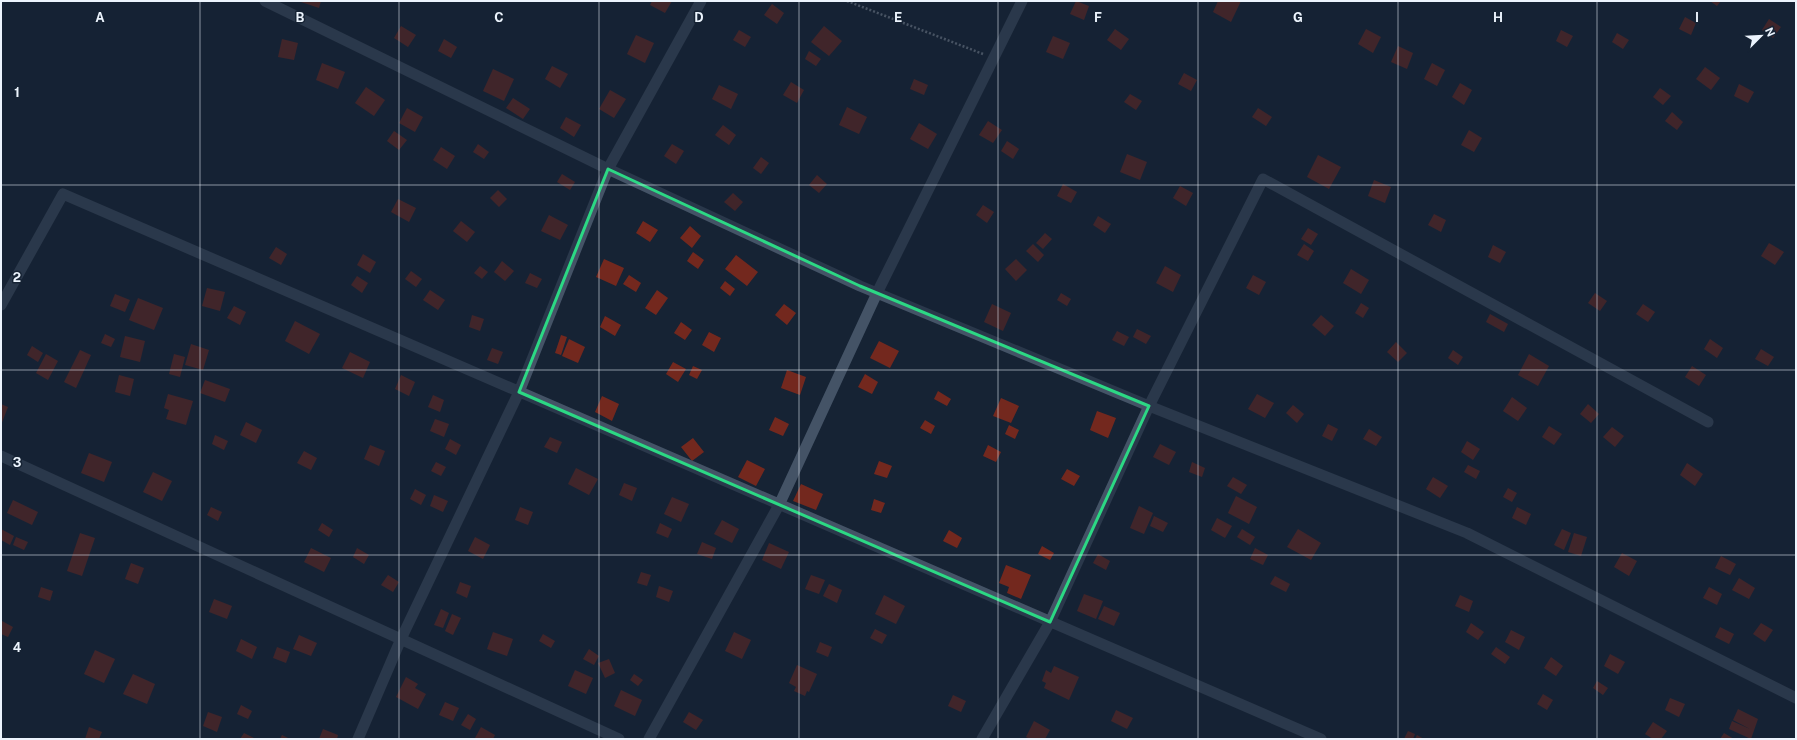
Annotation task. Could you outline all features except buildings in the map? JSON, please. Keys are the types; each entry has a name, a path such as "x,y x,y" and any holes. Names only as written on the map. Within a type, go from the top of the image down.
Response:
{"street":[{"path":"265,1 608,169 877,293 1149,406 1467,533 1796,698"},
{"path":"358,739 401,639 519,392 608,169 701,1"},
{"path":"650,739 779,504 877,293 1022,1"},
{"path":"982,739 1050,622 1149,406 1263,179 1708,422"},
{"path":"1,305 63,194 1321,739"},
{"path":"1,456 619,739"}],"path":[{"path":"847,1 994,58"}],"highlighted area":[{"path":"608,169 860,286 1149,406 1050,622 519,392"}]}
